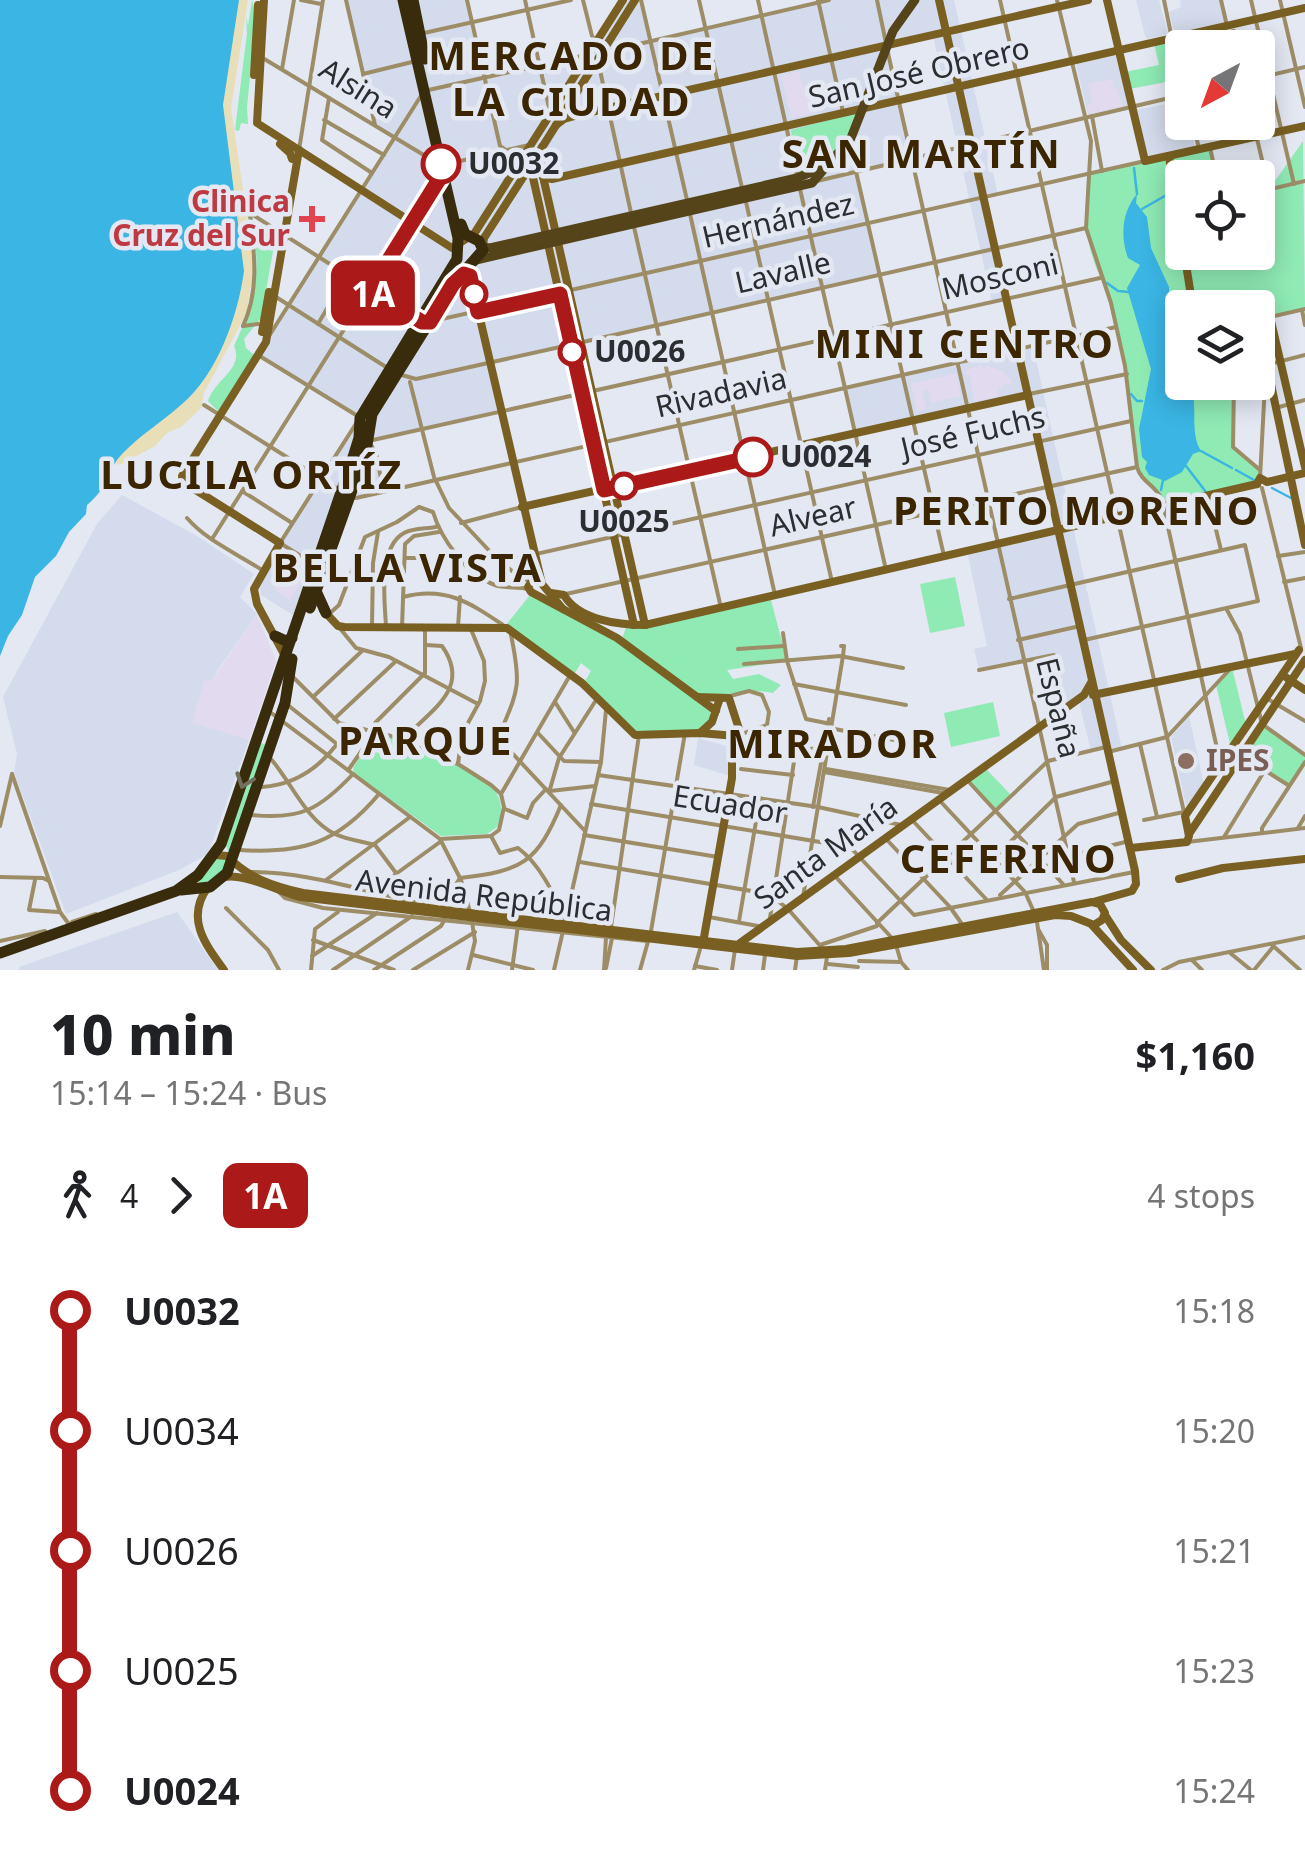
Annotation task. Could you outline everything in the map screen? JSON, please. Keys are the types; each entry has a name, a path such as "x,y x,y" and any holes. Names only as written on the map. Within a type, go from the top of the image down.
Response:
{"highway":[{"path":"202,887 270,706 312,608 321,566 359,455 364,419 398,374 466,240 403,0"},
{"path":"413,0 428,90"},
{"path":"425,321 483,247 479,240 466,240"},
{"path":"0,953 70,925 176,890 202,887 224,876 291,692 287,664 292,638 312,608"},
{"path":"275,636 286,641 292,638"},
{"path":"261,730 261,741 270,750"}],"main road":[{"path":"476,260 552,238 806,181 849,141 897,22 915,0"},
{"path":"483,247 552,238"}],"street":[{"path":"255,123 261,0"},
{"path":"282,69 294,0"},
{"path":"259,353 323,2 301,0"},
{"path":"346,0 374,126"},
{"path":"467,0 500,146 507,151"},
{"path":"526,0 540,65 556,110"},
{"path":"407,15 414,33 420,34 571,0"},
{"path":"583,0 598,52 720,608"},
{"path":"255,123 295,154 449,247 466,240 533,150 584,63 598,52 623,0"},
{"path":"552,122 556,110 638,0"},
{"path":"638,0 676,151 775,595"},
{"path":"699,0 832,582"},
{"path":"758,0 787,126 806,181 811,238 886,570"},
{"path":"321,566 183,482 182,476 372,172 428,90 829,0"},
{"name":"España","path":"877,0 1074,882"},
{"path":"938,0 1135,872 1134,890 1036,920"},
{"path":"1000,0 1188,838"},
{"path":"552,122 1058,3 1088,0"},
{"path":"1107,0 1144,161 1237,140"},
{"path":"1164,0 1172,30"},
{"path":"1221,0 1232,30"},
{"path":"1251,0 1258,30"},
{"path":"1280,0 1305,107"},
{"path":"818,1 844,112"},
{"path":"1058,3 1102,171"},
{"name":"San José Obrero","path":"1220,30 1305,8"},
{"name":"San José Obrero","path":"1225,30 1231,27"},
{"name":"San José Obrero","path":"543,177 552,179 1119,50 1165,43"},
{"path":"598,52 617,49"},
{"name":"Alsina","path":"257,60 282,69 394,138 448,166"},
{"path":"363,74 418,61"},
{"path":"1275,74 1305,67"},
{"path":"329,98 323,142 372,172"},
{"path":"806,181 1165,99"},
{"path":"1275,102 1294,184"},
{"path":"556,110 573,116"},
{"path":"1089,117 1086,228 1106,289 1126,374 1136,467 1144,481 1160,493 1220,764"},
{"path":"324,120 384,155"},
{"path":"255,123 295,154"},
{"path":"1275,130 1305,124"},
{"path":"1197,140 1199,149"},
{"path":"849,141 944,556"},
{"path":"1210,146 1213,160"},
{"path":"212,540 448,166 507,151 533,150"},
{"path":"483,247 487,233 530,166 533,150"},
{"path":"533,150 543,177 552,238"},
{"path":"266,342 295,154"},
{"path":"1169,156 1170,160"},
{"name":"Hernández","path":"425,321 565,293 1144,161"},
{"path":"530,166 580,343 614,488 630,581 645,625"},
{"path":"1275,188 1305,181"},
{"path":"258,324 243,326 251,303 255,270 250,213 425,321"},
{"name":"Lavalle","path":"398,374 489,362 580,343 1086,228"},
{"path":"461,274 470,276 535,572 542,589 563,609 617,638 697,696 716,712 724,737"},
{"path":"318,324 329,305 338,303 336,295 348,276"},
{"name":"Mosconi","path":"364,436 380,440 1100,278"},
{"path":"565,293 570,345 604,490 620,536"},
{"path":"266,304 273,295"},
{"path":"273,295 413,386 434,480 448,508 500,562 588,614 634,625 1290,477 1305,470 1275,339"},
{"path":"1275,316 1303,309 1305,325"},
{"name":"Rivadavia","path":"343,497 356,498 679,427 1116,327"},
{"path":"259,353 364,419 255,582 254,593 287,664"},
{"path":"1275,362 1305,355"},
{"path":"461,523 1126,374"},
{"path":"1234,400 1233,447 1261,481"},
{"path":"1188,838 1290,680 1301,653 1261,481 1264,400"},
{"path":"1273,400 1305,548 1278,556"},
{"path":"1274,408 1305,400"},
{"path":"204,404 321,478 343,497"},
{"name":"José Fuchs","path":"500,562 1130,421"},
{"path":"364,436 377,456 383,490"},
{"name":"Alvear","path":"542,589 630,581 1136,467"},
{"path":"242,491 292,523"},
{"path":"1208,496 1220,550"},
{"path":"312,608 340,605 365,537 416,508 428,508 438,529 482,578 498,586 542,589"},
{"path":"187,518 202,535 262,570"},
{"path":"402,627 406,544 411,538 438,529"},
{"path":"386,627 386,567 393,544 405,532 438,529"},
{"path":"372,626 372,563 377,530"},
{"path":"1009,598 1246,545 1258,602 1084,640"},
{"path":"405,558 428,558"},
{"path":"1284,582 1305,578"},
{"path":"630,581 634,625"},
{"path":"402,597 460,597 570,674 639,735 700,733 724,737 767,726 769,712 762,695 749,691 724,697 697,696"},
{"path":"458,627 460,597"},
{"path":"312,608 338,626 353,646 396,660 478,704"},
{"path":"1226,610 1238,629 1260,703 1262,724 1305,758 1262,832"},
{"path":"338,626 508,629"},
{"path":"1018,640 1080,626"},
{"path":"458,764 462,734 478,704 486,671 470,627"},
{"path":"347,770 375,723 424,676 425,628"},
{"path":"508,629 517,665 517,690 514,707 498,738 585,833 719,857"},
{"path":"782,634 806,719 922,745"},
{"path":"402,740 449,691 454,671 451,658 442,646 426,646"},
{"path":"738,650 784,646"},
{"path":"314,697 362,650"},
{"path":"1144,820 1185,814 1283,670 1301,653"},
{"name":"Santa María","path":"741,945 1079,698 1301,653"},
{"path":"980,670 1054,655 1074,755"},
{"path":"803,897 842,656"},
{"path":"744,664 842,656 903,668"},
{"path":"334,719 396,660"},
{"path":"825,958 878,924 1048,761 1167,737 1234,666"},
{"path":"1283,670 1284,675 1305,690"},
{"path":"500,794 570,674"},
{"path":"1079,698 1088,692 1092,681"},
{"path":"794,684 906,705"},
{"path":"255,790 289,784 337,744 291,692"},
{"path":"373,894 372,889 440,841 490,836 502,826 505,809 500,794 458,764 373,730 348,728 314,697 291,692 270,706 270,713 440,841 460,878 475,932 468,970"},
{"name":"Santa María","path":"1065,710 1094,695"},
{"path":"505,809 527,818 533,802 548,790 559,758 598,697"},
{"path":"700,733 709,726 724,697"},
{"path":"718,970 694,968 709,918 730,794 732,744 739,729 724,697"},
{"path":"554,701 574,732"},
{"path":"1260,703 1276,702 1305,721"},
{"path":"554,970 598,775 606,707"},
{"path":"822,770 822,747 829,726"},
{"path":"537,731 559,758 600,762"},
{"path":"640,970 685,733"},
{"path":"611,927 639,735"},
{"path":"1140,744 1157,818"},
{"path":"709,918 765,925 797,752 822,747"},
{"path":"270,750 289,784 310,810 336,834 375,844 396,873"},
{"path":"1242,755 1290,786"},
{"path":"741,768 793,775"},
{"path":"822,770 943,796 971,836 1025,892 1048,945 1045,970"},
{"path":"1224,838 1265,770"},
{"path":"0,826 12,774 60,912 70,925 0,941"},
{"path":"247,814 281,817 310,810 326,801 353,774"},
{"path":"598,775 789,802 901,825"},
{"path":"967,780 1064,884"},
{"name":"Santa María","path":"943,796 967,780"},
{"path":"993,858 1056,797 1115,781"},
{"path":"548,790 594,786"},
{"path":"216,856 291,850 336,834 379,794"},
{"path":"739,921 760,798"},
{"path":"441,906 460,878 506,871 530,858 546,838 561,804"},
{"name":"Ecuador","path":"591,804 850,848 860,858"},
{"path":"997,898 1078,824 1122,812"},
{"path":"325,880 410,816"},
{"path":"1298,828 1305,816"},
{"path":"912,820 987,900"},
{"name":"Santa María","path":"886,839 912,820"},
{"path":"1069,856 1188,838 1224,838 1305,828"},
{"path":"490,836 502,854 518,848 530,858 548,884 564,927"},
{"path":"886,839 965,928"},
{"name":"Avenida República","path":"234,854 242,871 271,886 518,926 564,927"},
{"path":"860,858 914,915 1135,872"},
{"path":"1179,880 1223,868 1305,859"},
{"path":"580,862 773,895 825,958"},
{"path":"242,871 296,873 373,894 441,906 470,917"},
{"name":"Avenida República","path":"224,876 244,876 278,891 766,950"},
{"path":"835,876 894,942 900,962 908,970"},
{"name":"Santa María","path":"741,945 835,876"},
{"path":"0,877 43,878 51,883"},
{"path":"34,880 29,910 60,912"},
{"path":"202,887 198,931 224,970"},
{"path":"278,891 294,901 338,910 445,920 470,917"},
{"path":"825,958 965,928 1063,915 1089,924 1100,922 1113,896"},
{"path":"1091,902 1102,906 1122,940 1151,970"},
{"path":"1091,902 1082,913 1133,970"},
{"path":"226,908 268,950 279,970"},
{"path":"310,970 318,925 338,910"},
{"path":"312,956 377,913"},
{"path":"333,970 412,916"},
{"path":"374,970 445,920"},
{"path":"512,967 518,926"},
{"path":"564,927 611,927 649,936"},
{"path":"564,927 609,938 649,936"},
{"path":"413,970 475,932"},
{"path":"1163,970 1192,960 1305,937"},
{"path":"605,970 609,938"},
{"path":"314,940 394,970"},
{"path":"766,950 858,962 894,942"},
{"path":"732,970 741,945"},
{"path":"1229,952 1252,970 1274,945"},
{"path":"1274,945 1300,970"},
{"path":"766,950 858,962 900,962"},
{"path":"763,970 766,950"},
{"path":"473,955 533,970"},
{"path":"795,970 796,956"},
{"path":"1192,960 1202,970"}],"shaded area":[{"path":"346,0 467,0 485,77 587,55 623,0 641,0 650,40 829,0 954,0 998,195 985,198 1007,299 992,302 933,36 887,47 914,157 857,171 881,275 490,362 501,412 369,440 377,456 383,491 349,497 323,569 280,543 359,418 258,355 394,138 375,125"},
{"path":"1136,0 1159,0 1167,30 1165,35 1146,39"},
{"path":"1180,0 1220,0 1224,23 1174,30 1169,12 1181,7"},
{"path":"1117,55 1129,105 1088,115 1076,64"},
{"path":"799,71 803,87 814,84 819,112 792,118 781,77"},
{"path":"1113,79 1114,85 1110,87 1118,89 1122,106 1089,114 1087,105 1092,103 1088,84"},
{"path":"1165,104 1165,140 1193,140 1195,147 1146,158 1135,110"},
{"path":"1033,346 1122,749 1108,752 1107,748 1091,751 1079,702 1065,711 1053,655 979,670 974,649 987,646 967,551 1058,530 1029,395 855,434 845,388"},
{"path":"982,364 983,369 987,365 1002,371 1012,381 998,387 999,396 974,402 970,375 965,370"},
{"path":"956,373 961,396 931,403 928,390 922,391 926,409 917,411 911,384"},
{"path":"122,495 197,536 254,574 240,597 257,614 217,671 193,722 249,740 208,854 179,870 66,914 14,772 17,754 3,697 97,524"},
{"path":"282,549 310,566 293,615 261,595 259,585"},
{"path":"279,565 288,571 291,567 304,577 290,601 273,589 276,585 269,581"},
{"path":"257,614 276,661 249,740 192,723 204,681 213,679"},
{"path":"1189,716 1204,785 1187,810 1171,737"},
{"path":"698,738 729,747 730,776 694,765"},
{"path":"177,912 218,970 19,970 19,967"}],"green space":[{"path":"252,0 256,16 248,124 241,123 239,131 235,130 246,17 248,26"},
{"path":"1165,41 1165,82 1129,89 1125,72 1159,65 1154,43"},
{"path":"857,114 853,125 836,152 799,173 791,130"},
{"path":"1303,141 1305,309 1275,315 1275,290 1165,290 1165,400 1234,400 1233,447 1260,471 1257,481 1163,506 1137,467 1125,366 1107,289 1094,262 1087,233 1088,175 1209,147 1212,160 1165,160 1165,270 1275,270 1275,181"},
{"path":"245,206 251,210 253,220 276,235 261,318 244,339 246,348 254,355 219,412 208,401 235,361 234,346 247,315 256,273 253,225"},
{"path":"955,577 965,626 930,633 920,584"},
{"path":"530,595 612,638 711,711 709,724 698,730 639,733 584,683 591,671 581,663 575,673 506,625"},
{"path":"771,600 787,661 727,670 733,679 759,674 781,685 773,693 697,694 622,639 626,627 652,627"},
{"path":"1232,667 1246,725 1231,748 1216,685"},
{"path":"993,702 1000,736 951,747 944,713"},
{"path":"1262,724 1305,755 1305,762 1290,786 1241,755"},
{"path":"374,734 444,759 491,786 501,804 497,827 487,834 441,836 354,773 353,768"},
{"path":"259,742 268,746 230,857 225,842"},
{"path":"986,769 1012,796 996,811 968,782"},
{"path":"216,855 230,857 229,869 222,878 199,888 198,875"}],"sand":[{"path":"226,0 248,0 231,108 254,264 247,312 204,393 201,408 155,446 120,465 112,462 217,155"}],"water":[{"path":"0,0 239,0 223,105 244,271 231,325 206,377 182,404 117,460 100,491 87,505 86,514 69,532 56,556 35,577 22,615 0,656"},
{"path":"1137,194 1136,203 1147,217 1151,248 1169,287 1165,290 1165,400 1193,400 1195,435 1201,451 1193,454 1182,472 1165,481 1149,475 1142,457 1139,429 1151,369 1127,288 1140,265 1128,258 1124,242 1128,208"}],"waterway":[{"path":"1134,168 1137,194"},
{"path":"1142,209 1165,196"},
{"path":"1107,283 1118,291 1129,292"},
{"path":"1131,394 1142,401"},
{"path":"1201,451 1232,468"},
{"path":"1186,466 1206,492"},
{"path":"1236,470 1254,480"},
{"path":"1161,490 1163,480"},
{"path":"1272,488 1291,498"}],"bus line":[{"name":"1A","path":"441,164 443,173 370,290 422,322 430,322 461,274 470,276 478,312 560,294 604,490 753,457"}],"place":[{"name":"U0032","path":"441,164"},
{"name":"Clinica Cruz del Sur","path":"312,219"},
{"name":"U0026","path":"572,352"},
{"name":"U0024","path":"753,457"},
{"name":"U0025","path":"624,486"},
{"name":"IPES","path":"1186,761"}],"district":[{"name":"MERCADO DE LA CIUDAD","path":"572,79"},
{"name":"SAN MARTÍN","path":"922,154"},
{"name":"MINI CENTRO","path":"965,344"},
{"name":"LUCILA ORTÍZ","path":"252,475"},
{"name":"PERITO MORENO","path":"1077,511"},
{"name":"BELLA VISTA","path":"408,568"},
{"name":"PARQUE","path":"426,741"},
{"name":"MIRADOR","path":"833,744"},
{"name":"CEFERINO","path":"1009,859"}]}
